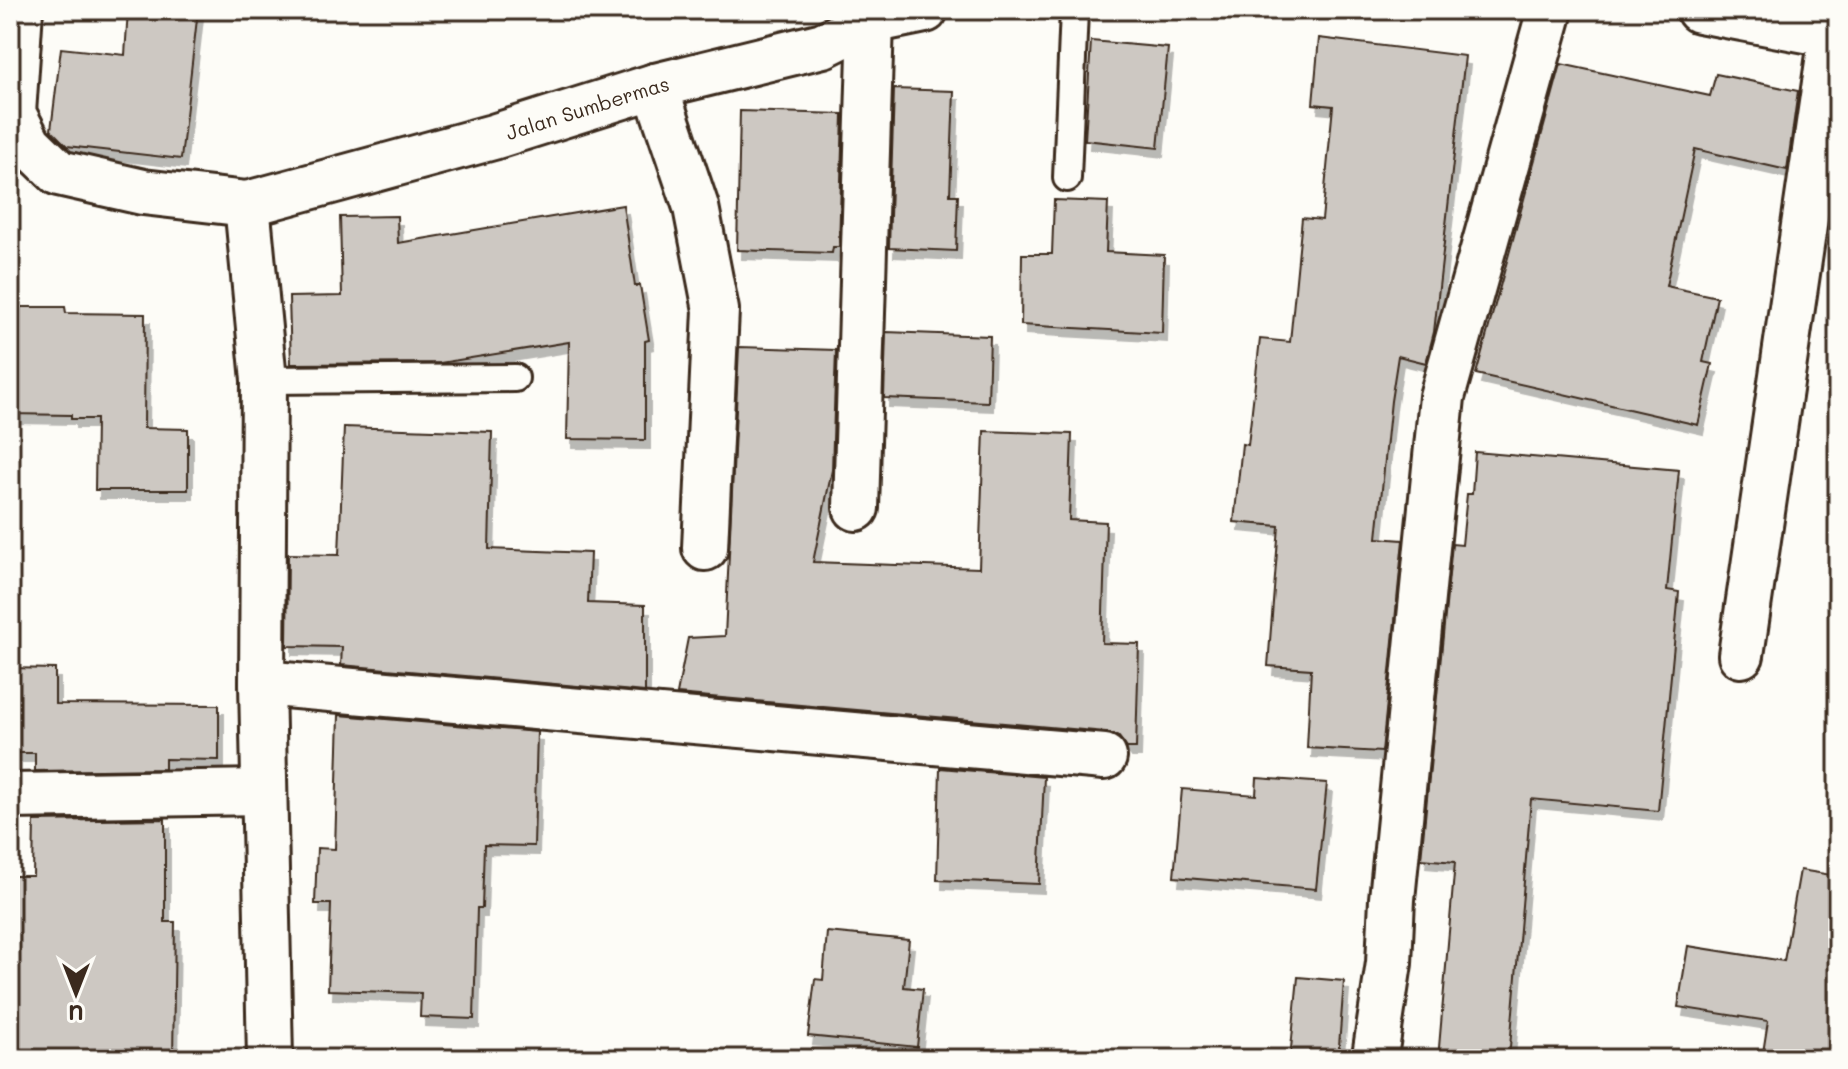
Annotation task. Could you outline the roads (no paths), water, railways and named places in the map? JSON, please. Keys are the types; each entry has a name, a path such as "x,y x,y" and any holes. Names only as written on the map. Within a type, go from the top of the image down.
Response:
{"street":[{"path":"20,10 14,57 13,113 29,144 59,173 143,192 247,204 264,380 262,683 270,1059"},
{"name":"Jalan Sumbermas","path":"247,204 493,137 655,86 823,45 871,21 925,10"},
{"path":"1375,1056 1389,963 1392,899 1442,397 1550,10"},
{"path":"1699,10 1835,36 1741,655"},
{"path":"856,508 871,21"},
{"path":"655,86 696,207 716,310 705,548"},
{"path":"262,683 1104,757"},
{"path":"10,796 264,792"}],"lane":[{"path":"1067,178 1074,10"},
{"path":"264,380 515,378"}]}
